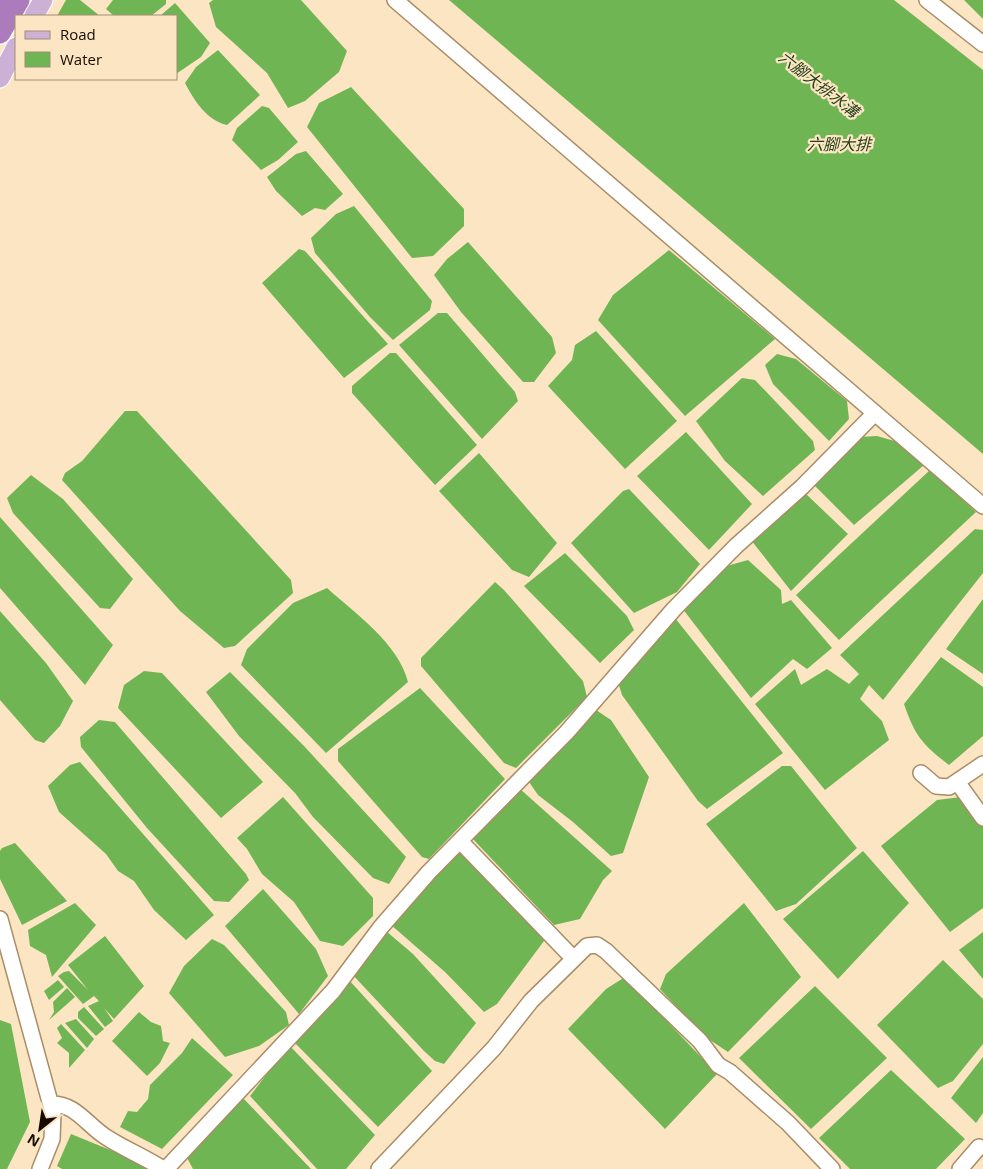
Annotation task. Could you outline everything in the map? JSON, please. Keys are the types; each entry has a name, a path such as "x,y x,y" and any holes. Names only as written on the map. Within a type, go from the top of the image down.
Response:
{"highway":[{"path":"0,33 19,0"}],"main road":[{"path":"35,15 43,0"},
{"path":"0,78 15,49"}],"street":[{"path":"395,0 983,506"},
{"path":"927,0 983,44"},
{"path":"51,1104 62,1104 71,1108 105,1136 164,1169 310,1017 429,872 567,732 674,609 736,546 802,487 875,413"},
{"path":"920,773 936,786 949,787 958,783 983,764"},
{"path":"958,783 983,818"},
{"path":"460,841 574,958"},
{"path":"0,920 53,1113 52,1139 40,1169"},
{"path":"379,1169 494,1048 531,1001 586,946 597,945 606,951 700,1041 718,1065 730,1072 788,1123 832,1169"},
{"path":"960,1169 979,1147"}],"water":[{"path":"66,0 80,0 99,15 58,15"},
{"path":"113,0 166,0 166,4 152,15 113,15 106,9"},
{"path":"213,0 301,0 347,51 339,72 305,101 288,108 267,73 216,27 209,3"},
{"name":"六腳大排","path":"449,0 894,0 983,70 983,454"},
{"path":"964,0 983,0 983,19"},
{"path":"175,3 210,43 201,57 178,73 178,15 161,15"},
{"path":"218,50 260,95 227,125 207,114 192,96 185,83 196,67"},
{"path":"351,87 464,209 464,226 433,256 412,258 307,127 319,103"},
{"path":"262,106 269,108 298,142 278,160 261,170 232,140 237,128"},
{"path":"306,151 343,194 325,210 315,208 302,216 276,191 267,177 296,154"},
{"path":"354,206 432,301 430,310 393,340 370,317 315,253 311,238 336,214"},
{"path":"468,242 552,337 556,353 534,382 523,382 461,312 434,275 447,259"},
{"path":"299,249 305,251 388,344 344,378 262,283"},
{"path":"669,250 775,339 685,416 598,320 613,295"},
{"path":"438,313 447,313 515,392 518,401 482,439 399,345"},
{"path":"596,331 677,421 625,469 548,386 572,360 575,345"},
{"path":"390,353 396,353 477,445 435,485 352,393 352,386"},
{"path":"777,354 796,359 847,401 849,419 829,441 773,384 765,365"},
{"path":"742,378 755,380 813,441 815,450 763,496 725,461 696,421"},
{"path":"125,411 137,411 291,580 293,593 235,646 224,648 180,611 62,480 65,473 82,461"},
{"path":"686,432 752,504 709,550 637,476"},
{"path":"877,436 898,442 924,465 854,525 813,484 859,437"},
{"path":"479,453 557,543 529,577 512,570 439,491"},
{"path":"930,470 976,512 839,640 796,595"},
{"path":"31,475 63,499 133,579 110,609 100,608 13,513 7,498"},
{"path":"629,489 700,564 677,592 634,613 571,543 623,491"},
{"path":"806,494 848,534 791,591 751,540"},
{"path":"0,517 113,645 85,685 0,588"},
{"path":"975,529 983,530 983,573 883,700 869,685 860,699 882,721 889,740 825,790 755,704 795,669 801,685 827,669 849,684 859,674 840,655"},
{"path":"565,553 627,616 634,630 600,663 524,586"},
{"path":"748,560 781,590 782,604 791,600 832,648 807,669 793,659 751,698 682,608 723,567"},
{"path":"495,582 583,681 587,697 516,768 504,763 421,666 421,658"},
{"path":"327,588 386,642 403,668 408,682 326,753 241,665 247,649 293,603"},
{"path":"983,599 983,674 946,649"},
{"path":"0,611 46,663 73,701 60,726 44,743 35,740 0,700"},
{"path":"675,618 783,753 707,809 698,801 622,695 617,679"},
{"path":"941,657 983,687 983,736 949,765 920,739 904,704"},
{"path":"144,671 162,673 263,782 221,818 118,708 124,685"},
{"path":"230,672 304,746 406,857 389,884 373,878 313,817 295,793 239,736 206,692"},
{"path":"420,688 505,779 429,859 422,857 338,761 338,749"},
{"path":"593,708 611,720 649,777 623,853 611,856 573,822 538,795 527,779"},
{"path":"99,720 115,722 246,874 249,880 229,902 214,901 147,828 81,747 80,737"},
{"path":"80,762 214,915 186,940 154,910 134,881 118,871 106,854 59,812 48,786 70,765"},
{"path":"782,766 791,766 857,848 796,904 776,911 706,824"},
{"path":"519,788 612,871 603,880 580,919 554,925 471,837"},
{"path":"283,797 373,898 373,916 343,946 320,941 294,902 262,874 247,849 237,838"},
{"path":"961,797 983,826 983,908 950,932 881,846 937,800"},
{"path":"15,843 67,901 22,925 0,879 0,851 2,848"},
{"path":"460,847 541,932 544,941 497,1004 484,1012 445,972 390,924"},
{"path":"863,851 909,903 838,979 783,919"},
{"path":"263,889 316,949 328,976 299,1014 225,926"},
{"path":"75,903 96,925 52,977 46,955 30,946 28,930"},
{"path":"744,903 801,977 728,1052 704,1036 660,989 666,974"},
{"path":"386,931 413,954 476,1023 444,1064 435,1061 424,1051 351,973"},
{"path":"983,932 983,979 959,950"},
{"path":"105,936 144,986 114,1019 104,1008 113,1021 105,1027 88,1006 99,1001 94,996 83,1004 58,976 69,971 88,990 68,965"},
{"path":"212,939 224,945 286,1012 289,1025 259,1046 225,1057 169,993 184,966"},
{"path":"943,960 983,999 983,1044 953,1081 938,1088 877,1025"},
{"path":"625,977 717,1074 665,1129 568,1029 606,989"},
{"path":"348,979 432,1071 378,1127 293,1041"},
{"path":"58,980 64,987 49,1000 44,991"},
{"path":"815,986 887,1058 811,1129 739,1058"},
{"path":"67,988 75,997 49,1020 54,1012 53,1002"},
{"path":"84,1007 104,1029 96,1036 78,1018 78,1012"},
{"path":"139,1012 151,1022 161,1026 163,1041 170,1043 160,1063 147,1076 112,1041"},
{"path":"76,1019 94,1039 87,1048 65,1023"},
{"path":"0,1020 11,1024 30,1122 7,1169 0,1169"},
{"path":"61,1024 85,1050 69,1068 69,1053 57,1043 62,1038 57,1028"},
{"path":"192,1038 233,1075 162,1149 120,1127 128,1111 137,1112 148,1099 150,1085 182,1053"},
{"path":"289,1045 375,1135 346,1169 317,1169 250,1096"},
{"path":"983,1057 983,1113 976,1123 951,1098"},
{"path":"891,1070 965,1139 936,1169 850,1169 819,1138"},
{"path":"242,1097 311,1169 193,1169 185,1154"},
{"path":"71,1134 125,1156 150,1169 62,1169 57,1166"}],"water label":[{"name":"六腳大排水溝","path":"819,84"}]}
